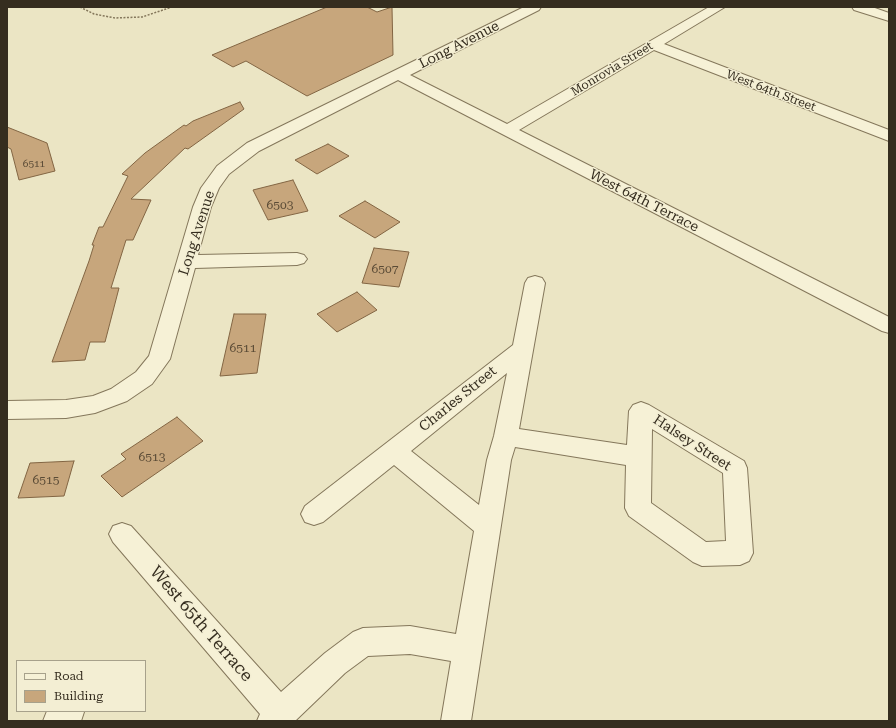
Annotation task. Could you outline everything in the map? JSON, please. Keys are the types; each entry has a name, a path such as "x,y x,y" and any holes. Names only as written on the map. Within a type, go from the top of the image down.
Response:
{"street":[{"name":"Monrovia Street","path":"506,131 718,7"},
{"path":"859,7 889,17"},
{"name":"Long Avenue","path":"7,410 66,409 94,404 119,395 144,378 159,359 204,201 210,188 223,170 253,147 399,75 522,9"},
{"name":"West 64th Street","path":"653,45 889,136"},
{"name":"West 64th Terrace","path":"399,75 889,326"},
{"path":"187,262 297,259"},
{"path":"456,721 499,460 506,436 534,283"},
{"name":"Charles Street","path":"314,514 523,348"},
{"name":"Halsey Street","path":"641,410 735,468 740,553 702,554 638,508 638,458 641,410"},
{"path":"506,436 638,458"},
{"path":"394,451 488,527"},
{"name":"West 65th Terrace","path":"122,534 276,717"},
{"path":"276,717 335,663 364,642 410,640 468,650"}],"path":[{"path":"80,7 94,14 115,18 142,17 172,7"}],"building":[{"path":"327,7 367,7 377,12 392,7 393,55 307,96 246,61 233,67 212,55"},
{"path":"240,102 244,109 188,149 185,148 131,199 151,200 133,240 126,240 111,288 119,288 105,342 90,342 85,360 52,362 89,261 94,245 92,245 99,227 103,227 128,176 122,174 145,153 184,125 186,126 193,121"},
{"path":"7,127 47,143 55,171 19,180 11,149 7,147"},
{"path":"328,144 349,156 317,174 295,160"},
{"path":"293,180 308,211 268,220 253,190"},
{"path":"365,201 400,222 375,238 339,216"},
{"path":"374,248 409,252 399,287 362,283"},
{"path":"357,292 377,310 337,332 317,314"},
{"path":"234,314 266,314 257,373 220,376"},
{"path":"177,417 203,441 122,497 101,476 126,459 121,454"},
{"path":"74,461 64,496 18,498 30,463"}]}
